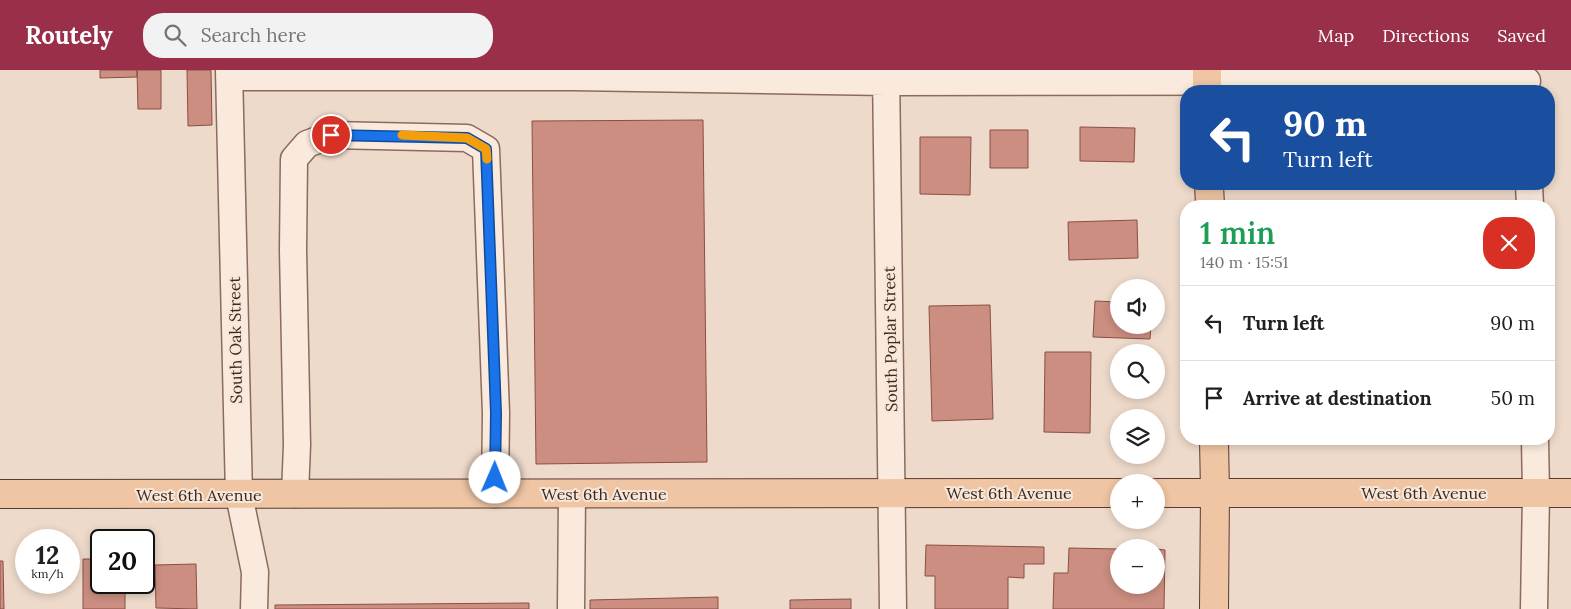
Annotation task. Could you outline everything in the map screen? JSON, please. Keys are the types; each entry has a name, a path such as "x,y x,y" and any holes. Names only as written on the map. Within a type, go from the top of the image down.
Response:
{"main road":[{"path":"1214,445 1214,609"},
{"name":"West 6th Avenue","path":"0,494 1110,493"},
{"name":"West 6th Avenue","path":"1165,493 1571,493"}],"street":[{"path":"229,74 572,73 1207,81 1527,81"},
{"name":"South Oak Street","path":"229,74 239,495 255,572 254,609"},
{"name":"South Poplar Street","path":"886,76 893,609"},
{"path":"295,494 297,445 293,250 294,159 307,144 331,135 467,138 486,149 496,413 495,494"},
{"path":"1534,609 1535,445"},
{"path":"571,609 572,494"}],"building":[{"path":"100,70 137,70 137,77 100,78"},
{"path":"137,70 161,70 161,109 138,109"},
{"path":"187,70 211,70 212,125 188,126"},
{"path":"703,120 707,462 536,464 532,121"},
{"path":"1080,127 1135,128 1134,162 1080,161"},
{"path":"990,130 1028,130 1028,168 990,168"},
{"path":"920,137 971,137 970,195 920,194"},
{"path":"1137,220 1138,258 1069,260 1068,222"},
{"path":"1095,301 1110,302 1110,334 1150,334 1150,339 1093,337"},
{"path":"990,305 993,419 932,421 929,306"},
{"path":"1045,352 1091,352 1090,433 1044,432"},
{"path":"926,545 1044,547 1044,564 1024,564 1024,578 1008,577 1008,609 935,609 935,576 925,576"},
{"path":"1069,548 1110,549 1110,594 1164,594 1164,609 1053,609 1054,573 1068,573"},
{"path":"83,559 90,559 90,594 125,594 125,609 83,609"},
{"path":"0,561 3,561 4,609 0,609"},
{"path":"196,564 197,609 156,608 155,565"},
{"path":"718,597 718,609 590,609 590,600"},
{"path":"851,599 851,609 790,609 790,600"},
{"path":"529,603 529,609 275,609 275,605"}],"slow traffic":[{"path":"402,135 467,138 486,149 487,159"}],"route":[{"path":"331,135 404,135 467,138 486,149 496,413 495,478"}]}
